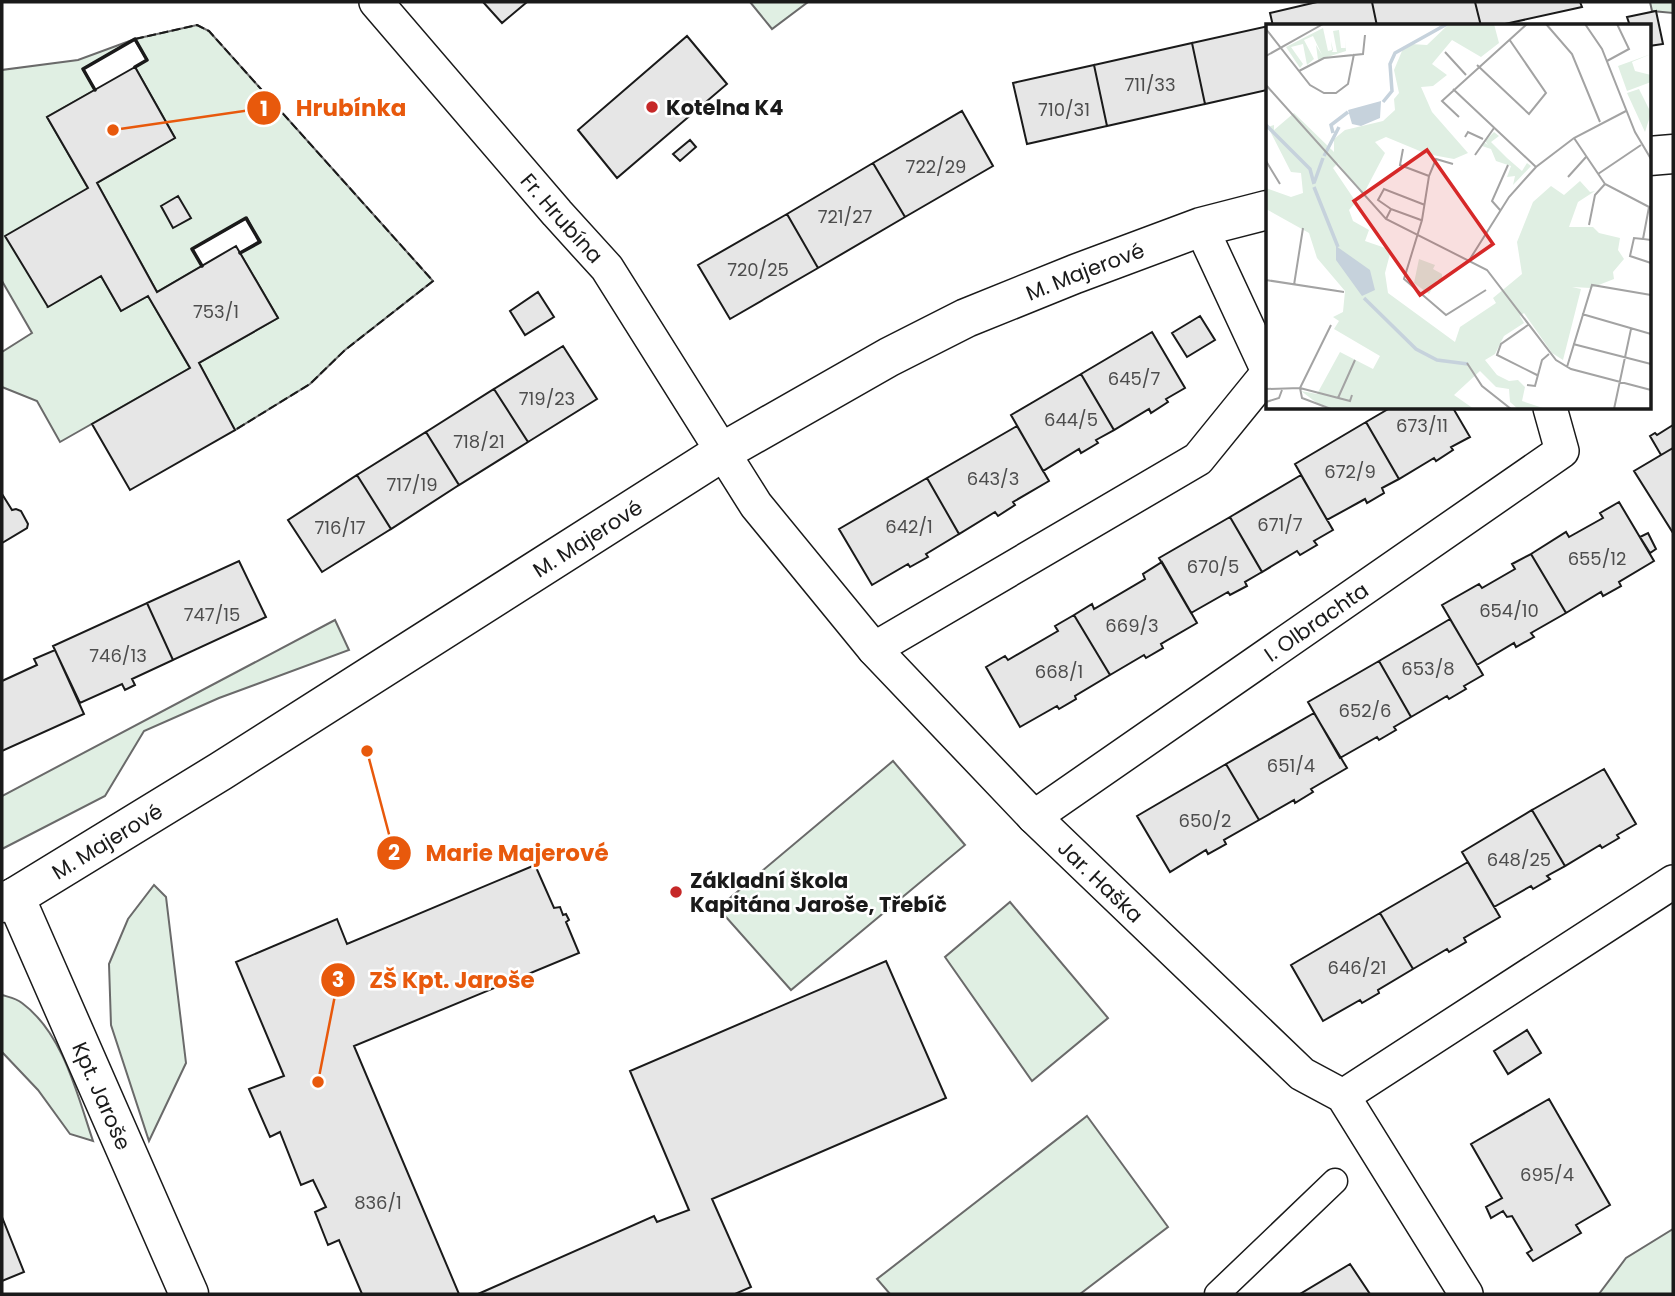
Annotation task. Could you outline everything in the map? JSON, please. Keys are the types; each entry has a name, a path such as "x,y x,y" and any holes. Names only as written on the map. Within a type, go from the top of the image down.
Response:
{"street":[{"name":"Fr. Hrubína","path":"376,2 607,268 724,452"},
{"path":"1650,156 1673,154"},
{"name":"M. Majerové","path":"8,900 232,763 724,452 889,357 966,318 1201,227 1266,210"},
{"path":"1201,227 1266,369"},
{"path":"874,649 1198,459 1266,372"},
{"name":"I. Olbrachta","path":"1034,817 1563,451 1551,410"},
{"name":"Jar. Haška","path":"724,452 756,505 874,649 1034,817 1303,1074 1343,1096 1466,1294"},
{"path":"1343,1096 1673,882"},
{"name":"Kpt. Jaroše","path":"8,900 189,1294"},
{"path":"1217,1294 1335,1181"}],"green space":[{"path":"750,2 808,2 772,29"},
{"path":"1650,2 1673,2 1673,13 1652,11"},
{"path":"197,25 209,31 433,281 345,350 310,384 235,430 199,363 278,318 240,253 259,241 247,218 192,249 202,266 157,292 97,183 175,138 135,67 147,60 134,39"},
{"path":"132,40 83,69 95,90 47,117 88,188 48,306 101,276 121,311 148,296 190,368 60,442 37,401 2,387 2,352 32,333 2,281 2,70 78,60"},
{"path":"335,620 349,650 219,698 144,731 105,796 2,849 2,796"},
{"path":"893,761 965,845 791,990 718,908"},
{"path":"154,885 166,897 186,1063 149,1141 111,1025 109,964 128,919"},
{"path":"1010,902 1108,1018 1032,1081 945,957"},
{"path":"2,995 22,1003 36,1016 58,1047 93,1141 70,1134 38,1090 2,1052"},
{"path":"1087,1116 1168,1227 1080,1294 890,1294 877,1279"},
{"path":"1673,1229 1673,1294 1599,1294 1626,1258"}],"building":[{"path":"483,2 527,2 502,23"},
{"path":"1317,2 1372,2 1377,24 1273,24 1270,13"},
{"path":"1372,2 1475,2 1480,24 1377,24"},
{"path":"1475,2 1580,2 1582,7 1505,24 1480,24"},
{"path":"1656,11 1663,44 1650,46 1650,24 1629,24 1627,17"},
{"path":"1266,26 1266,90 1205,104 1192,43"},
{"name":"Kotelna K4","path":"687,36 727,84 617,178 578,130"},
{"path":"1192,43 1205,104 1107,126 1094,65"},
{"path":"1094,65 1107,126 1027,144 1013,83"},
{"path":"135,67 175,138 97,183 157,292 236,246 278,318 199,363 235,430 130,490 92,424 190,368 148,296 121,311 101,276 48,307 5,236 88,188 47,117"},
{"path":"962,111 993,166 905,217 873,163"},
{"path":"690,140 696,147 680,161 673,154"},
{"path":"873,163 905,217 818,268 787,214"},
{"path":"178,196 191,218 173,228 161,206"},
{"path":"787,214 818,268 730,319 698,265"},
{"path":"538,292 554,317 525,335 510,311"},
{"path":"1200,316 1215,340 1187,357 1172,333"},
{"path":"1152,332 1185,388 1166,399 1168,402 1151,413 1149,409 1114,430 1081,374"},
{"path":"563,346 597,399 528,442 494,389"},
{"path":"1081,374 1114,430 1081,453 1079,449 1043,471 1011,415"},
{"path":"494,389 528,442 459,485 426,432"},
{"path":"1387,410 1454,410 1470,437 1451,447 1453,450 1436,461 1434,458 1399,479 1366,422"},
{"path":"1366,422 1399,479 1382,488 1384,493 1367,503 1365,499 1327,520 1295,464"},
{"path":"1673,425 1673,448 1661,455 1650,436 1655,433 1657,435"},
{"path":"1017,426 1049,481 1013,502 1015,505 998,516 995,512 959,534 927,478"},
{"path":"426,432 459,485 391,529 357,475"},
{"path":"1673,448 1673,533 1634,471"},
{"path":"357,475 391,529 322,572 288,520"},
{"path":"1301,475 1333,530 1314,541 1317,545 1300,555 1297,551 1262,572 1230,517"},
{"path":"927,478 959,534 926,554 928,557 910,567 908,564 872,585 839,529"},
{"path":"2,494 12,510 21,511 28,524 27,528 2,543"},
{"path":"1619,502 1654,561 1619,582 1621,586 1603,596 1601,592 1566,613 1531,554 1566,532 1569,537 1603,518 1600,513"},
{"path":"1230,517 1262,572 1245,582 1247,586 1230,595 1228,592 1191,613 1159,558"},
{"path":"1648,533 1656,549 1650,553 1640,537"},
{"path":"1531,554 1566,613 1531,633 1534,637 1516,647 1514,643 1477,665 1442,605 1479,584 1482,588 1515,569 1512,564"},
{"path":"239,561 266,617 173,660 147,603"},
{"path":"1162,562 1197,623 1161,644 1163,648 1146,658 1144,655 1110,675 1074,615 1092,604 1094,609 1145,579 1143,574"},
{"path":"147,603 173,660 132,679 135,685 125,690 122,684 80,703 53,646"},
{"path":"1074,615 1110,675 1059,709 1057,706 1020,727 986,667 1005,656 1008,660 1058,631 1055,626"},
{"path":"1450,619 1483,675 1449,699 1447,696 1411,717 1379,661"},
{"path":"55,650 84,714 2,751 2,681 37,665 34,659"},
{"path":"1379,661 1411,717 1379,740 1377,737 1340,758 1308,702"},
{"path":"1314,713 1347,768 1311,789 1313,792 1295,803 1294,800 1259,820 1226,764"},
{"path":"1226,764 1259,820 1224,840 1226,844 1208,854 1206,850 1170,872 1137,816"},
{"path":"1604,769 1636,824 1617,835 1619,838 1602,848 1600,845 1565,866 1532,810"},
{"path":"1532,810 1565,866 1547,876 1550,879 1533,889 1531,886 1494,907 1462,852"},
{"path":"1468,862 1500,917 1464,938 1466,942 1449,952 1447,949 1413,969 1380,913"},
{"path":"535,865 554,908 560,907 569,920 566,922 579,953 354,1046 459,1294 362,1294 339,1240 328,1245 315,1212 326,1207 313,1180 301,1185 280,1132 270,1137 249,1089 284,1076 236,962 337,919 347,944"},
{"path":"1380,913 1413,969 1362,1003 1360,1000 1323,1021 1291,965"},
{"path":"886,961 946,1098 712,1199 751,1287 735,1294 478,1294 654,1216 657,1222 689,1210 630,1071"},
{"path":"1527,1030 1541,1053 1508,1074 1494,1051"},
{"path":"1549,1099 1610,1205 1576,1225 1581,1233 1533,1261 1527,1253 1532,1250 1512,1216 1507,1217 1503,1211 1491,1218 1486,1207 1502,1198 1471,1144"},
{"path":"2,1217 24,1272 2,1281"},
{"path":"1350,1264 1370,1294 1300,1294"}],"fence":[{"path":"135,39 197,25 209,31 433,281 345,350 310,384 235,430"}],"wall":[{"path":"95,90 83,69 135,39 147,60 135,67"},
{"path":"202,266 192,249 246,218 260,242 240,253"}],"place":[{"name":"Kotelna K4","path":"652,107"},
{"name":"Hrubínka","path":"113,130"},
{"name":"Marie Majerové","path":"367,751"},
{"name":"Základní škola Kapitána Jaroše, Třebíč","path":"676,892"},
{"name":"ZŠ Kpt. Jaroše","path":"318,1082"}]}
